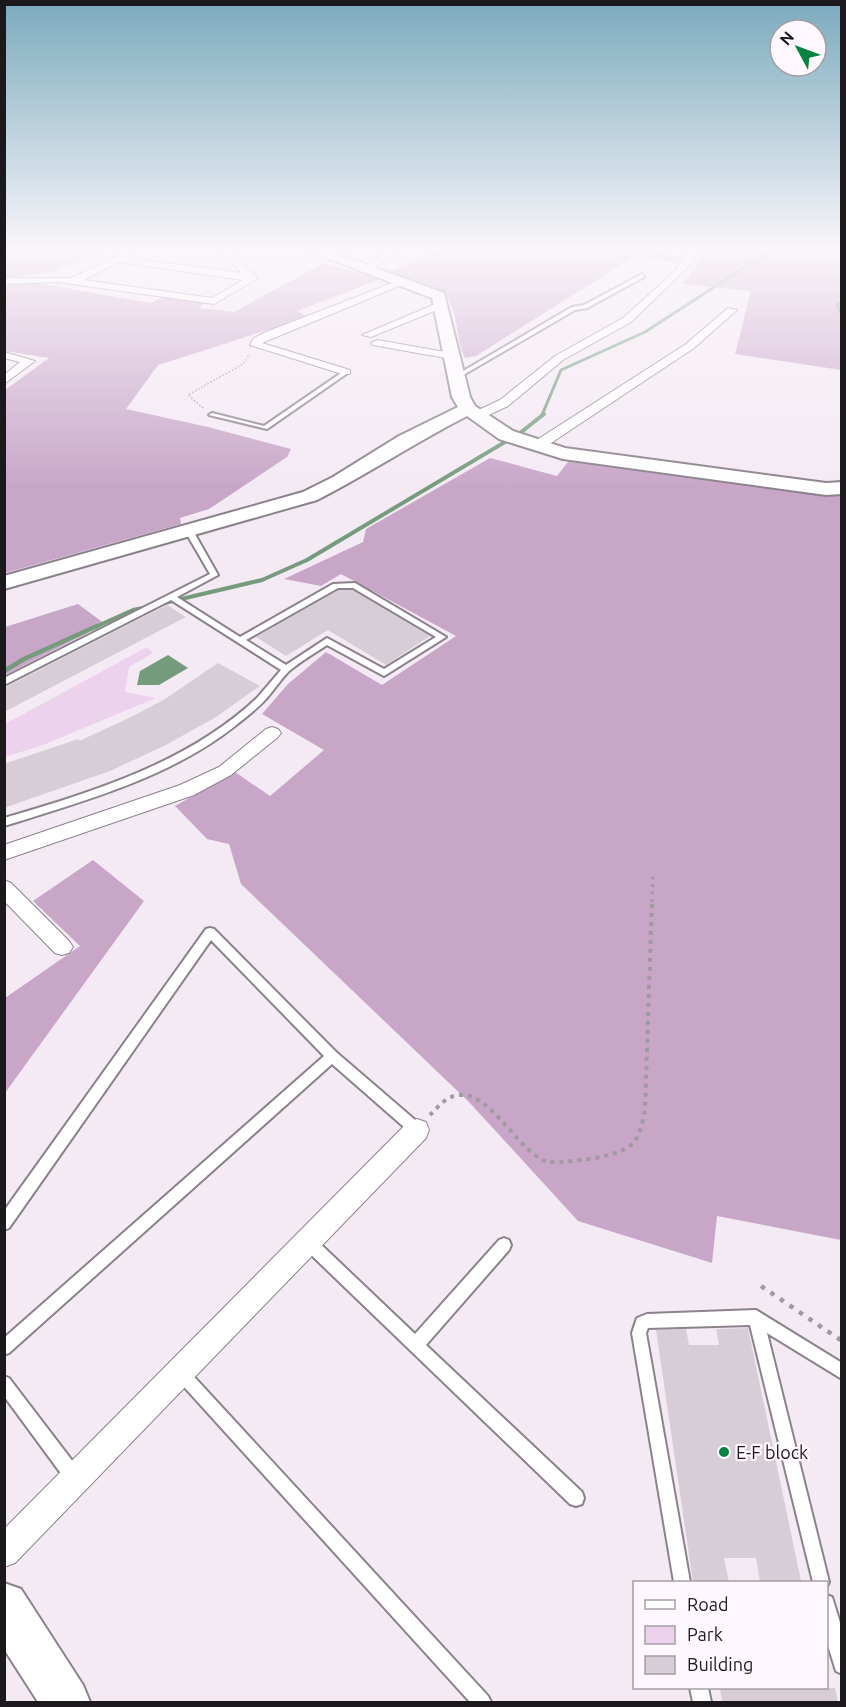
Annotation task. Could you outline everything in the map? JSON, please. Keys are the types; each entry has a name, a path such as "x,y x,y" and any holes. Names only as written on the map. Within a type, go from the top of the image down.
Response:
{"street":[{"path":"284,329 258,340 256,345 346,372"},
{"path":"367,335 382,329"},
{"path":"445,329 456,377 472,413 506,435 563,453 826,489 842,488"},
{"path":"4,583 310,496 340,481 406,440 472,413 504,403 559,358 612,329"},
{"path":"537,446 690,346 710,329"},
{"path":"377,343 451,356"},
{"path":"4,355 29,361 5,381"},
{"path":"4,853 188,790 225,771 272,733"},
{"path":"4,888 62,946"},
{"path":"4,1552 417,1130"},
{"path":"4,1606 66,1702"}],"lane":[{"path":"456,377 540,329"},
{"path":"212,415 265,428 346,372"},
{"path":"4,682 214,575 189,531"},
{"path":"4,822 99,791 170,760 216,734 254,705 286,669 327,641 384,673 442,637 355,585 344,584 336,586 238,641"},
{"path":"171,597 286,669"},
{"path":"4,1223 210,932 332,1056 417,1130"},
{"path":"4,1348 332,1056"},
{"path":"309,1242 576,1498"},
{"path":"416,1345 504,1245"},
{"path":"682,1581 640,1327 647,1321 756,1317 842,1372"},
{"path":"756,1317 821,1581"},
{"path":"181,1372 482,1702"},
{"path":"4,1383 76,1479"},
{"path":"828,1611 842,1665"}],"path":[{"path":"212,415 188,395 243,364 256,345"},
{"path":"417,1130 442,1100 457,1093 467,1093 506,1124 533,1155 546,1162 610,1153 629,1147 640,1133 645,1110 653,876"},
{"path":"761,1286 842,1341"}],"green space":[{"path":"147,647 153,653 129,667 125,692 156,698 43,745 5,757 5,724"}],"shaded area":[{"path":"5,329 272,329 158,365 126,409 208,427 291,449 287,457 209,509 180,518 181,524 5,573 5,390 49,358 5,351"},
{"path":"457,329 519,329 476,356 465,358"},
{"path":"741,329 841,329 841,370 735,354"},
{"path":"490,458 557,476 571,458 841,493 841,1240 717,1216 712,1263 578,1221 469,1102 241,884 229,844 207,839 175,806 235,772 270,796 324,750 262,714 288,684 326,652 382,685 456,636 341,574 321,586 284,579 363,542 366,529"},
{"path":"78,604 105,624 5,675 5,627"},
{"path":"168,655 188,668 159,685 137,685 140,671"},
{"path":"93,860 144,901 5,1093 5,998 80,946 33,901"}],"building":[{"path":"339,590 352,590 430,636 386,665 328,630 286,656 256,637"},
{"path":"167,605 186,617 4,712 4,688"},
{"path":"218,663 260,686 216,717 166,745 110,771 4,808 4,764 78,739 79,741 129,718 165,699"},
{"name":"E-F block","path":"748,1328 801,1581 760,1581 756,1558 724,1558 729,1581 693,1581 656,1330 686,1329 689,1345 719,1345 716,1329"},
{"path":"835,1688 838,1702 722,1702 720,1689"}],"waterway":[{"path":"542,415 561,370 650,329"},
{"path":"160,604 262,580 307,560 520,433 544,414"},
{"path":"93,628 133,610 148,607"},
{"path":"4,671 24,659 97,626"}],"place":[{"name":"E-F block","path":"724,1452"}]}
